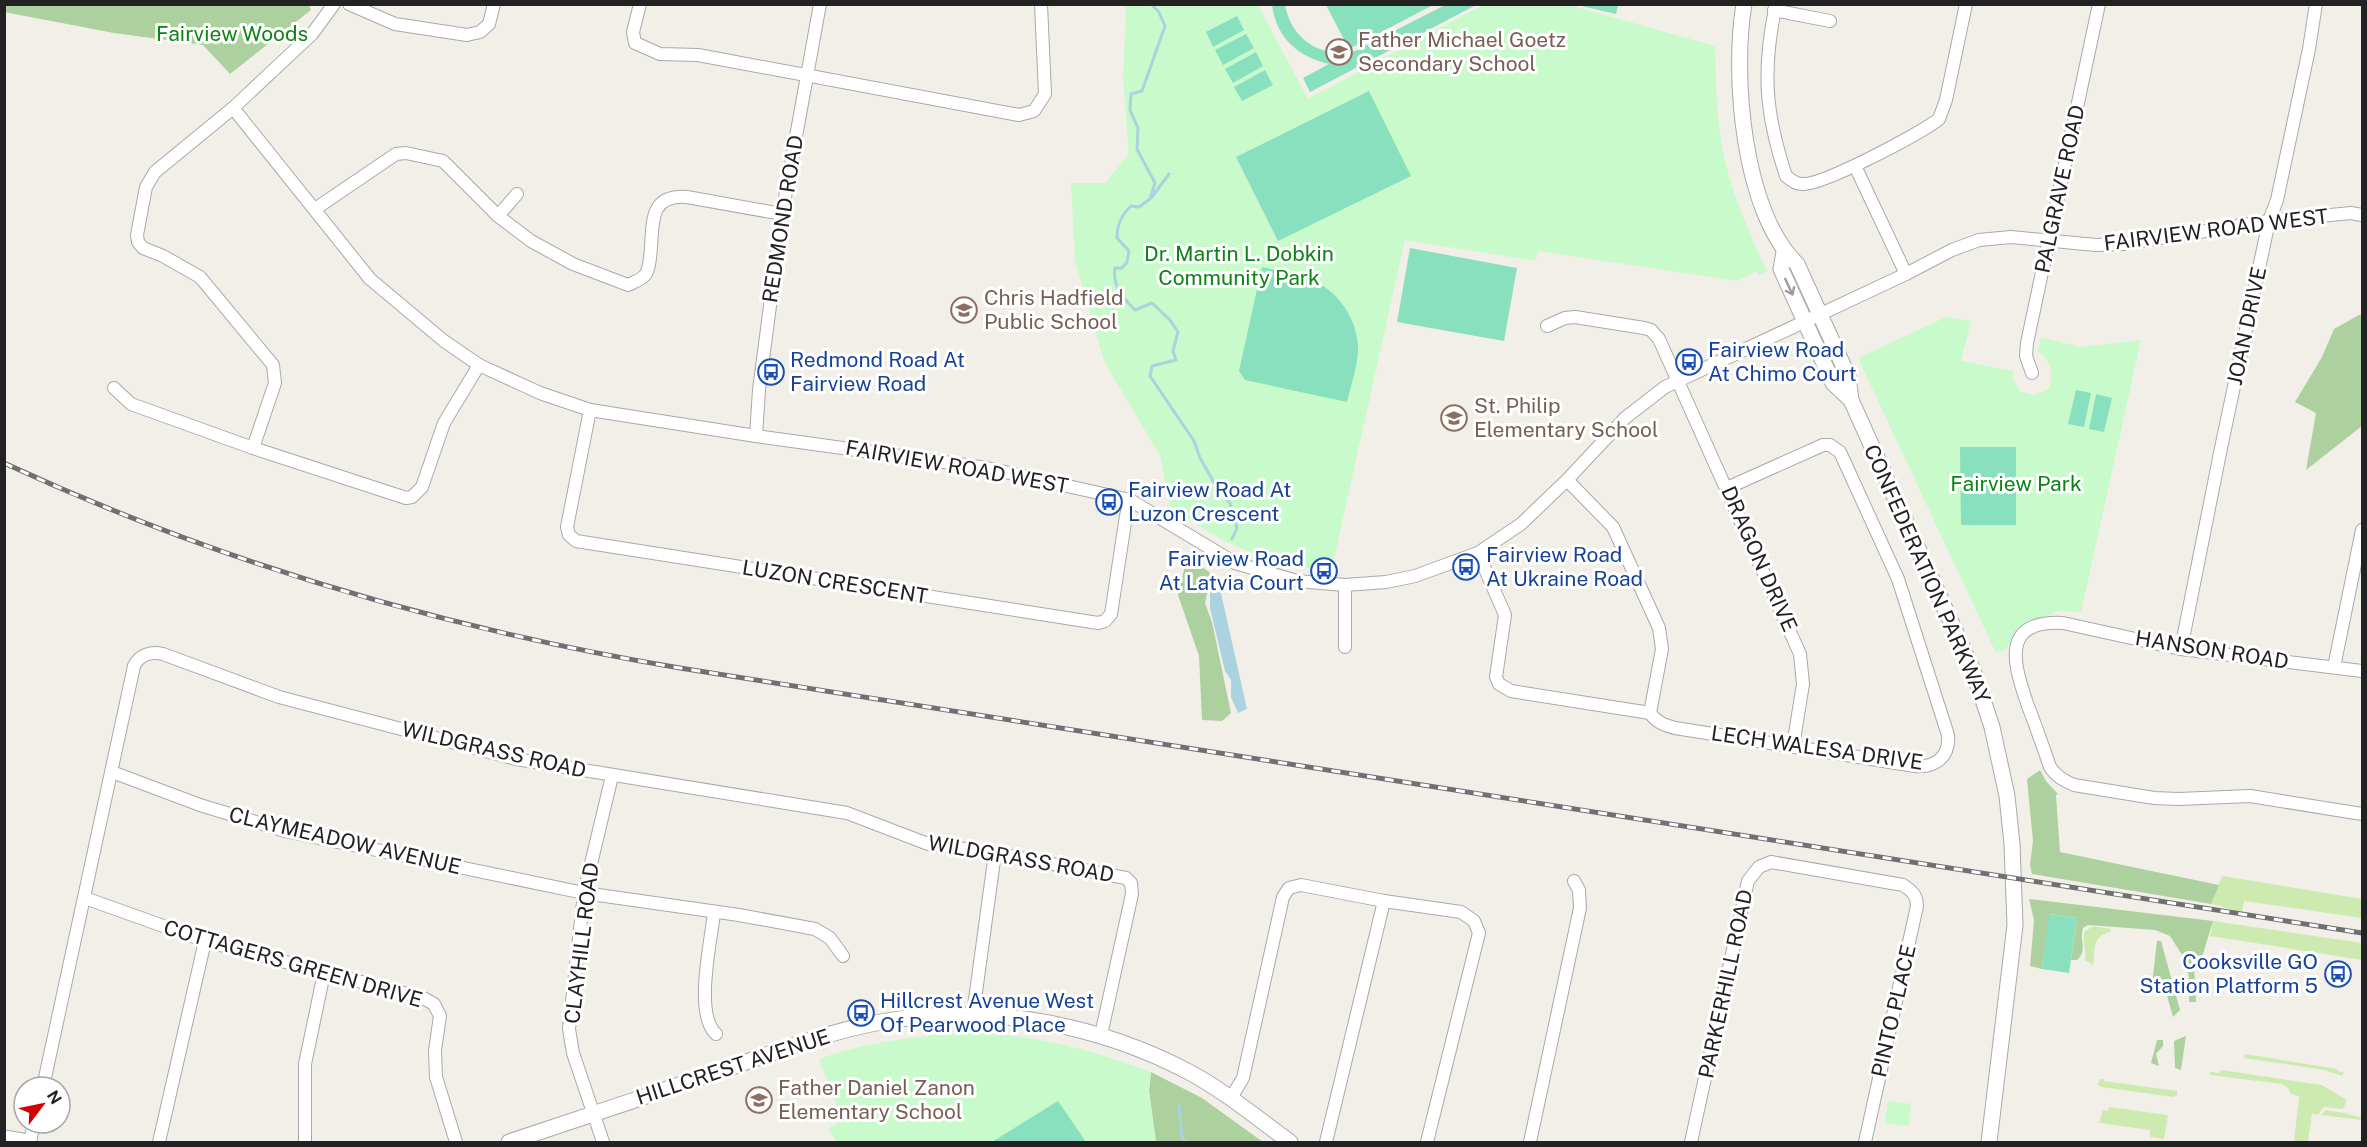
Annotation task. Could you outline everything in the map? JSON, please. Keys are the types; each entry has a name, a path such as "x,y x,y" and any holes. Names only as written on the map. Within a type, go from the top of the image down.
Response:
{"street":[{"path":"253,448 275,383 276,372 273,365 200,277 163,256 143,248 138,242 137,235 146,187 155,172 233,108 312,34 334,4"},
{"path":"349,4 395,24 467,35 480,32 489,24 494,4"},
{"path":"640,4 633,32 635,43 660,54 698,55 1019,115 1034,111 1045,94 1041,4"},
{"name":"REDMOND ROAD","path":"756,436 759,390 782,214 820,4"},
{"name":"CONFEDERATION PARKWAY","path":"1744,4 1739,66 1742,115 1749,163 1763,207 1784,252 1797,264 1820,314 1848,376 1851,400 1974,673 1992,728 2007,796 2012,844 2015,925 1989,1143"},
{"path":"1830,21 1775,7 1768,52 1768,110 1786,176 1800,184 1809,184 1855,166 1939,119 1946,100 1966,4"},
{"name":"PALGRAVE ROAD","path":"2032,373 2026,356 2027,343 2099,4"},
{"name":"JOAN DRIVE","path":"2181,649 2220,448 2269,221 2277,200 2309,49 2316,4"},
{"name":"FAIRVIEW ROAD WEST","path":"233,108 370,279 444,341 479,365 540,393 590,410 987,468 1130,500 1235,563 1297,581 1346,585 1386,582 1415,576 1478,553 1521,524 1567,480 1625,418 1665,387 1906,274 1952,250 1979,240 2011,237 2096,245 2123,244 2269,221 2351,213 2362,215"},
{"path":"315,209 396,154 406,153 443,161 498,216 531,241 573,264 628,285 644,277 649,269 655,215 658,205 664,199 675,196 687,197 782,214"},
{"path":"1855,166 1906,274"},
{"path":"498,216 517,194"},
{"name":"CONFEDERATION PARKWAY","path":"1784,252 1781,269 1833,383 1851,400"},
{"name":"DRAGON DRIVE","path":"1547,326 1565,318 1575,317 1651,330 1659,339 1800,654 1803,684 1792,746"},
{"path":"114,388 131,404 253,448 402,497 412,497 426,480 427,470 444,423 479,365"},
{"name":"LUZON CRESCENT","path":"590,410 567,527 569,535 576,541 1098,623 1105,621 1111,614 1130,500"},
{"name":"LECH WALESA DRIVE","path":"1650,713 1660,724 1675,728 1924,767 1942,759 1947,752 1948,735 1901,587 1840,452 1830,445 1824,445 1727,488"},
{"path":"1478,553 1505,615 1496,677 1499,684 1511,691 1650,713 1662,649 1659,628 1613,527 1567,480"},
{"path":"2334,667 2362,530"},
{"path":"1345,647 1346,585"},
{"name":"HANSON ROAD","path":"2362,671 2181,649 2063,623 2047,623 2027,630 2020,636 2015,648 2016,672 2050,767 2057,777 2074,785 2154,798 2179,800 2250,796 2362,814"},
{"name":"WILDGRASS ROAD","path":"46,1075 134,666 140,657 153,653 162,654 279,697 516,759 847,813 928,844 995,853 1120,876 1131,883 1132,894 1101,1035"},
{"name":"CLAYMEADOW AVENUE","path":"112,772 211,809 285,831 584,893 815,929 830,938 843,956"},
{"name":"CLAYHILL ROAD","path":"603,1143 573,1053 569,1029 584,893 612,776"},
{"path":"973,1014 995,853"},
{"name":"PARKERHILL ROAD","path":"1691,1143 1748,881 1758,867 1771,862 1903,885"},
{"path":"1530,1143 1580,908 1580,895 1574,881"},
{"path":"1231,1098 1245,1071 1284,895 1293,886 1301,885 1384,901 1461,912 1474,921 1479,933 1427,1143"},
{"name":"PINTO PLACE","path":"1865,1143 1917,906 1917,897 1912,890 1903,885"},
{"name":"COTTAGERS GREEN DRIVE","path":"85,898 205,941 423,998 434,1004 440,1016 435,1050 436,1077 456,1143"},
{"path":"1326,1143 1384,901"},
{"path":"714,913 703,1005 708,1023 716,1034"},
{"path":"159,1143 205,941"},
{"path":"305,1143 305,1064 324,973"},
{"name":"HILLCREST AVENUE","path":"509,1143 853,1028 909,1018 973,1014 1036,1021 1101,1035 1158,1057 1191,1073 1231,1098 1290,1143"},
{"path":"4,1138 29,1143"}],"green space":[{"name":"Fairview Woods","path":"5,4 309,5 311,10 230,74 203,45 114,33 4,12"},
{"name":"Dr. Martin L. Dobkin Community Park","path":"1126,5 1258,5 1308,99 1483,5 1569,5 1715,46 1719,121 1725,162 1740,210 1767,271 1759,275 1756,271 1737,281 1538,251 1536,261 1405,240 1331,572 1278,561 1239,548 1170,507 1160,456 1104,361 1075,260 1071,183 1105,183 1129,154 1123,79"},
{"path":"1272,5 1285,5 1294,28 1309,44 1319,49 1342,53 1355,51 1445,5 1476,5 1310,92 1303,78 1329,64 1298,51 1290,44 1278,27"},
{"path":"1326,5 1433,5 1349,49"},
{"path":"1577,5 1618,5 1616,14"},
{"path":"1237,16 1244,30 1213,47 1206,32"},
{"path":"1246,34 1254,48 1223,65 1215,50"},
{"path":"1256,52 1263,66 1233,83 1225,69"},
{"path":"1265,70 1273,85 1242,101 1234,87"},
{"path":"1369,91 1411,176 1278,241 1236,157"},
{"path":"1410,248 1517,268 1504,341 1397,322"},
{"path":"1262,267 1316,282 1333,294 1347,310 1358,340 1358,351 1347,402 1245,380 1239,371"},
{"path":"2362,315 2362,426 2306,470 2316,413 2295,402 2322,357 2334,329"},
{"name":"Fairview Park","path":"1946,317 1971,321 1961,361 2013,371 2013,379 2021,392 2034,395 2048,390 2052,374 2046,359 2038,351 2041,337 2080,347 2141,340 2081,612 2058,611 2018,629 2006,649 1996,653 1858,358"},
{"path":"2076,390 2091,393 2084,427 2068,424"},
{"path":"2096,394 2112,398 2104,432 2089,429"},
{"path":"1960,447 2016,447 2016,525 1961,525"},
{"path":"1187,557 1208,571 1214,579 1208,589 1205,603 1212,622 1231,713 1222,721 1202,720 1199,656 1178,595"},
{"path":"2040,770 2058,794 2056,795 2060,852 2219,885 2211,904 2032,874 2030,865 2033,841 2027,779"},
{"path":"2222,876 2362,899 2362,918 2244,901 2242,912 2211,904"},
{"path":"2029,899 2213,921 2199,967 2194,966 2196,1002 2189,1002 2189,977 2184,958 2170,936 2155,930 2088,925 2083,928 2082,953 2077,960 2071,960 2077,918 2050,914 2042,969 2030,966 2034,920"},
{"path":"2049,914 2077,918 2069,973 2042,969"},
{"path":"2213,921 2362,943 2362,960 2210,936"},
{"path":"2093,926 2111,929 2097,940 2093,965 2085,960 2084,932"},
{"path":"2157,941 2161,941 2180,1010 2173,1017 2166,992 2158,990 2151,993"},
{"path":"968,1033 1015,1036 1061,1044 1106,1056 1151,1072 1149,1091 1156,1142 837,1142 828,1129 842,1120 819,1059 893,1040"},
{"path":"2186,1036 2181,1070 2175,1068 2174,1041"},
{"path":"2157,1040 2163,1040 2163,1046 2156,1054 2159,1066 2151,1063"},
{"path":"2245,1054 2344,1072 2342,1076 2324,1070 2244,1058"},
{"path":"2221,1070 2322,1085 2347,1100 2343,1109 2324,1107 2318,1115 2312,1114 2308,1142 2294,1142 2299,1096 2291,1094 2282,1084 2210,1075 2210,1072 2220,1073"},
{"path":"1151,1072 1202,1098 1263,1142 1156,1142 1149,1091"},
{"path":"2100,1079 2177,1091 2177,1095 2173,1097 2101,1087 2097,1084"},
{"path":"1058,1101 1086,1142 992,1142"},
{"path":"1888,1101 1911,1104 1908,1126 1885,1123"},
{"path":"2109,1107 2168,1115 2164,1139 2150,1137 2150,1130 2099,1123 2103,1110 2108,1111"},
{"path":"2326,1110 2345,1113 2362,1118 2362,1120 2321,1115"}],"water":[{"path":"1220,589 1247,709 1238,713 1231,697 1231,680 1225,671 1210,608 1210,591"}],"waterway":[{"path":"1151,4 1159,12 1165,26 1142,91 1131,94 1130,110 1138,128 1137,149 1155,183 1150,199 1139,207 1131,206 1120,220 1117,238 1129,251 1127,262 1122,268 1115,268 1115,280 1123,296 1135,310 1152,303 1170,320 1178,332 1173,351 1176,360 1152,366 1150,376 1194,441 1200,458 1220,493 1230,503 1237,528 1232,539"},
{"path":"1152,197 1169,174"},
{"path":"1179,1106 1182,1137 1185,1142"}],"railway":[{"path":"4,463 85,499 251,562 420,612 506,634 593,652 680,668 2362,933"}],"place":[{"name":"Father Michael Goetz Secondary School","path":"1339,52"},
{"name":"Chris Hadfield Public School","path":"964,310"},
{"name":"Fairview Road At Chimo Court","path":"1689,362"},
{"name":"Redmond Road At Fairview Road","path":"771,372"},
{"name":"St. Philip Elementary School","path":"1454,418"},
{"name":"Fairview Road At Luzon Crescent","path":"1109,502"},
{"name":"Fairview Road At Ukraine Road","path":"1466,567"},
{"name":"Fairview Road At Latvia Court","path":"1324,571"},
{"name":"Cooksville GO Station Platform 5","path":"2338,974"},
{"name":"Hillcrest Avenue West Of Pearwood Place","path":"861,1013"},
{"name":"Father Daniel Zanon Elementary School","path":"759,1100"}]}
